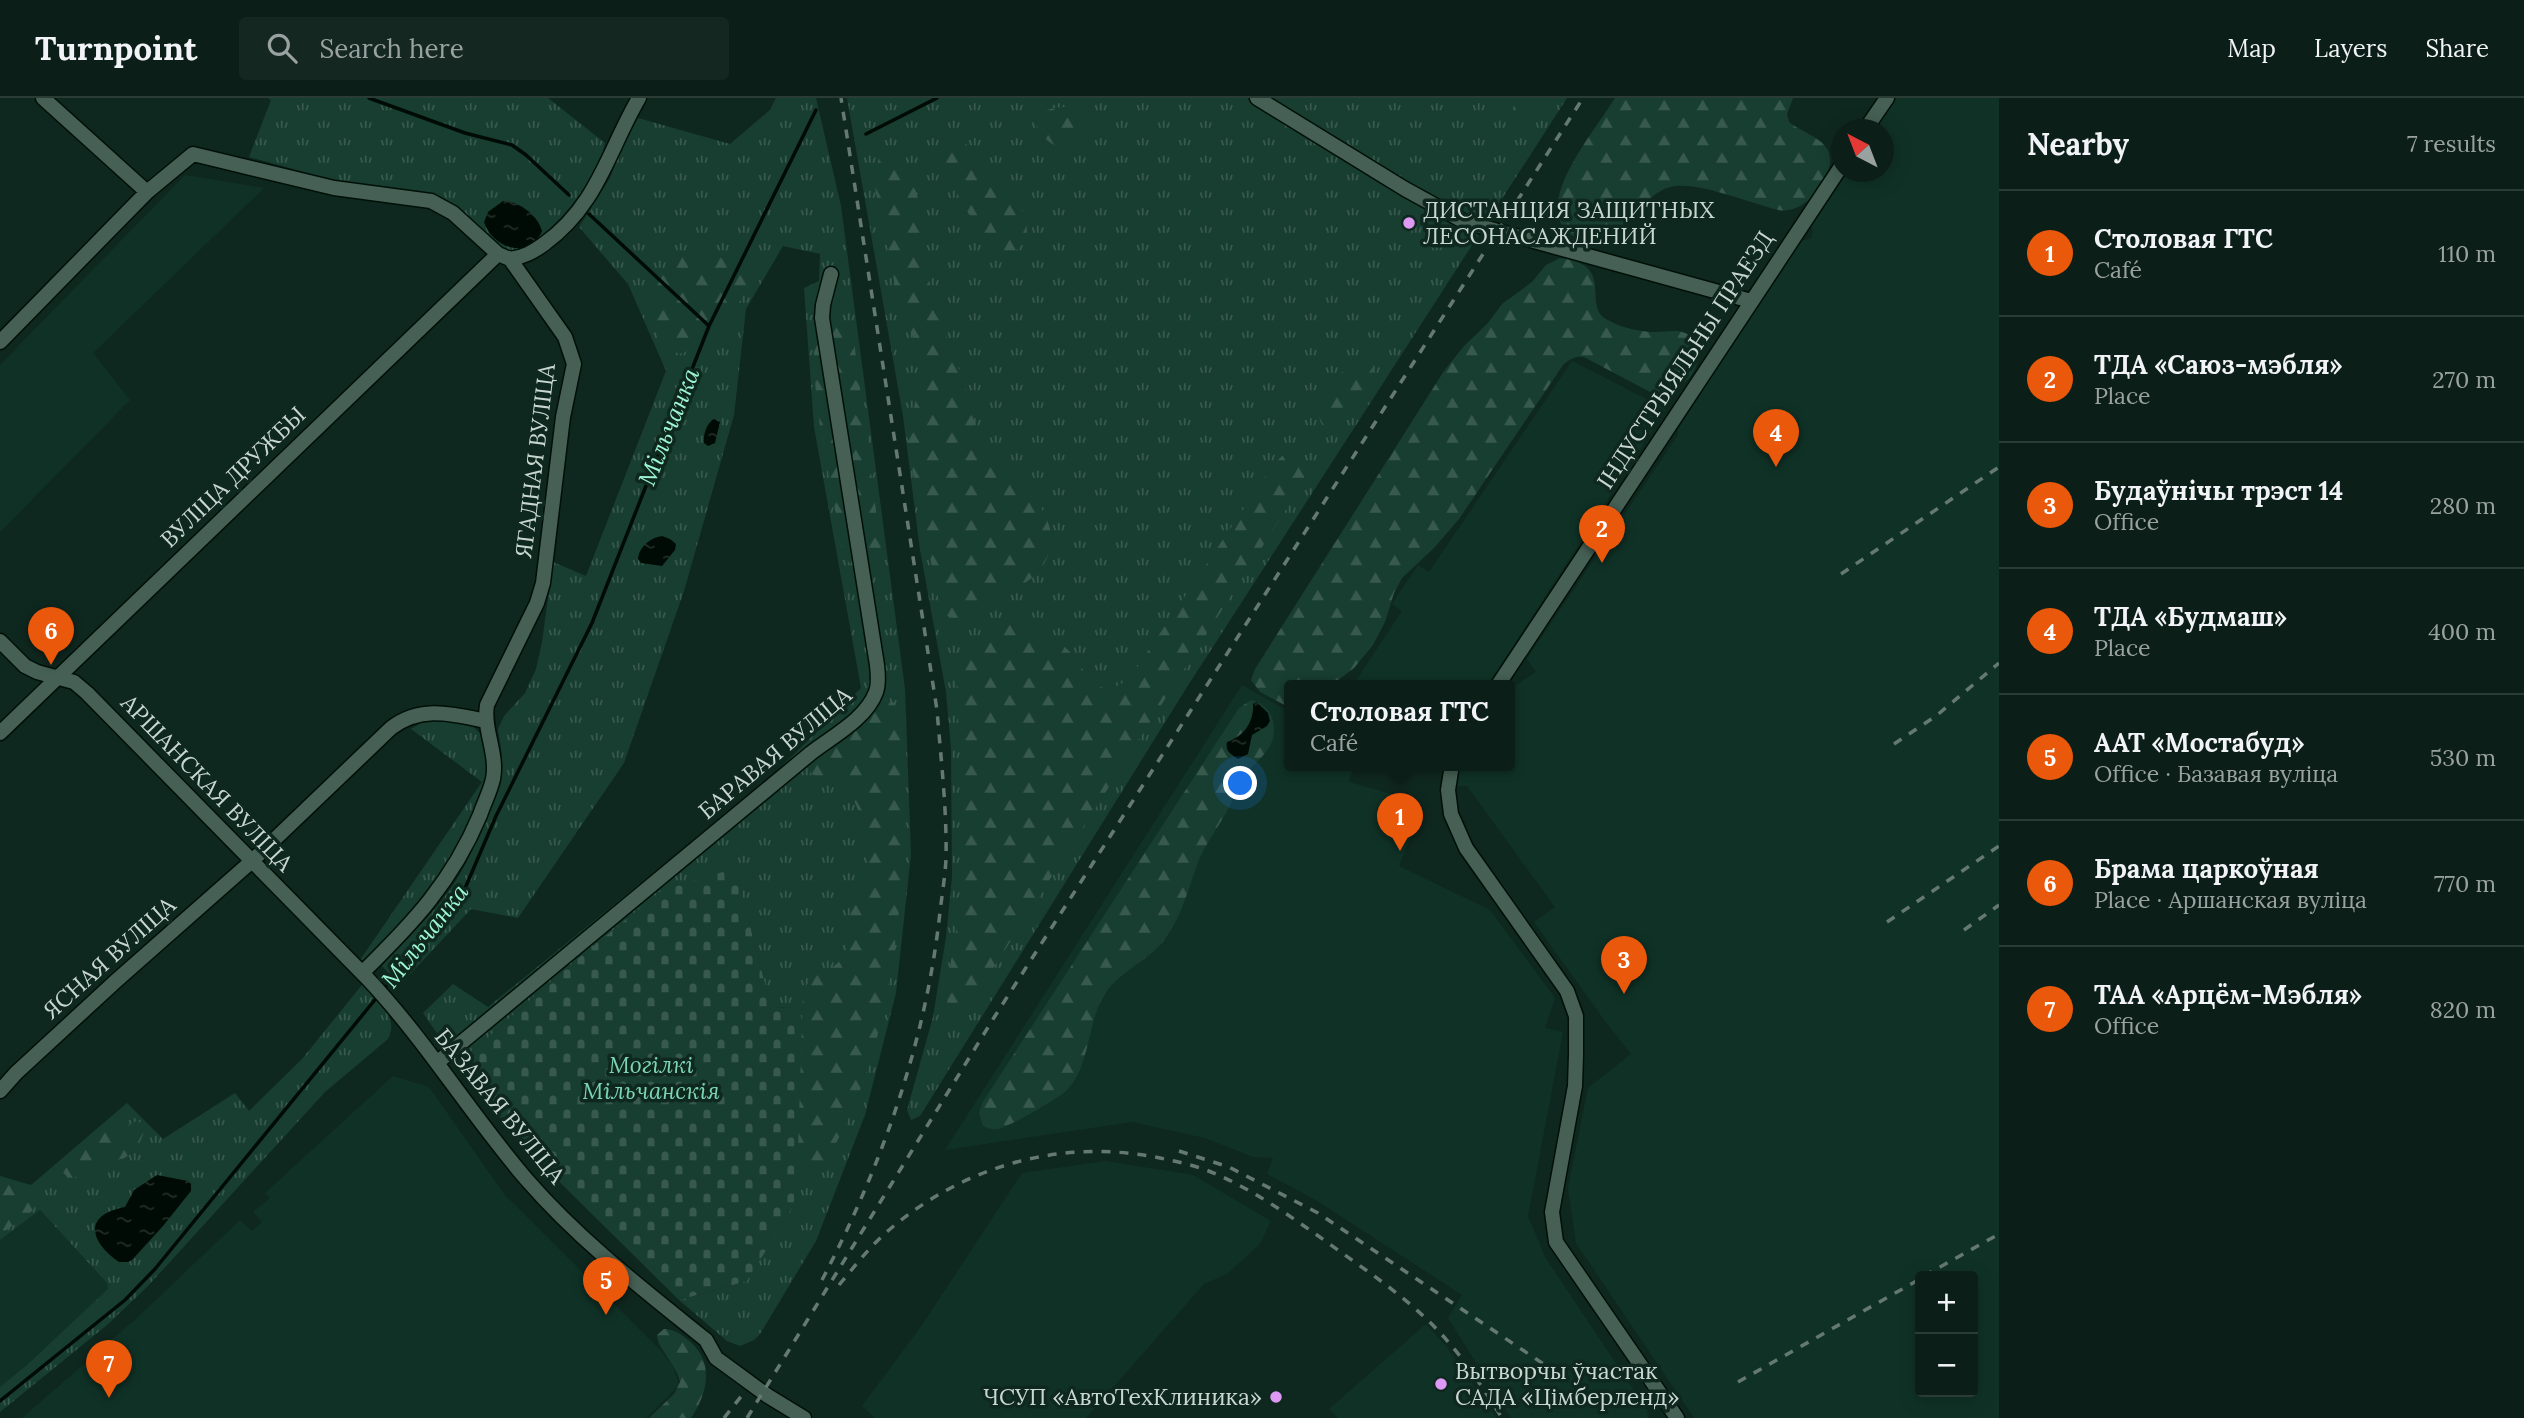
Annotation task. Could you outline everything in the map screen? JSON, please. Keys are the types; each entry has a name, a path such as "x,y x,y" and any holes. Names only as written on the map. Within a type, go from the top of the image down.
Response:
{"street":[{"path":"0,342 147,192 43,98"},
{"path":"504,257 529,254 551,239 577,214 601,177 639,98"},
{"path":"1257,98 1405,189 1465,222 1751,301"},
{"path":"1873,119 1887,98"},
{"name":"ЯГАДНАЯ ВУЛІЦА","path":"147,192 192,155 334,188 431,201 453,213 504,257 565,337 574,364 563,417 540,593 490,697 486,721 494,764 493,779 461,855 446,881 365,976"},
{"name":"ІНДУСТРЫЯЛЬНЫ ПРАЕЗД","path":"1501,680 1831,181"},
{"name":"ВУЛІЦА ДРУЖБЫ","path":"0,733 504,257"},
{"name":"БАРАВАЯ ВУЛІЦА","path":"438,1062 811,753 857,718 877,691 877,665 822,318 822,305 831,274"},
{"name":"АРШАНСКАЯ ВУЛІЦА","path":"0,641 24,666 74,682 87,692 390,1003"},
{"name":"ЯСНАЯ ВУЛІЦА","path":"0,1091 16,1073 252,861 403,719 429,712 486,721"},
{"path":"1451,771 1448,790 1451,814 1466,848 1567,991 1576,1016 1575,1086 1552,1212 1556,1242 1677,1418"},
{"name":"БАЗАВАЯ ВУЛІЦА","path":"390,1003 438,1062 481,1125 529,1182 581,1237 706,1340 716,1358 768,1396 804,1418"}],"shaded area":[{"path":"1897,98 1999,98 1999,1418 1694,1418 1576,1243 1568,1188 1588,1088 1631,1054 1534,922 1555,907 1467,786 1455,786 1457,771 1515,771 1515,686 1536,672 1527,659 1678,435 1678,429 1798,242 1811,238 1813,231 1810,224 1839,182 1894,182 1894,119 1882,119"},
{"path":"185,175 264,188 93,353 130,400 0,532 0,365"},
{"path":"1572,361 1666,409 1491,680 1355,680 1402,611 1392,604 1418,565 1429,572"},
{"path":"1242,685 1284,709 1284,771 1352,771 1349,782 1420,802 1408,832 1412,835 1399,866 1490,910 1555,998 1545,1028 1563,1032 1528,1216 1545,1257 1647,1410 1648,1418 1511,1418 1448,1318 1462,1295 1319,1202 1267,1174 1273,1158 1253,1157 1205,1138 1132,1122 945,1150"},
{"path":"393,1076 429,1087 504,1194 673,1366 679,1385 646,1418 22,1418 139,1316 240,1220 252,1231 262,1222 253,1212 270,1198 265,1193"},
{"path":"1106,1161 1193,1175 1271,1221 1260,1244 1227,1274 1204,1284 1086,1418 875,1418 862,1406 922,1325 1022,1173"},
{"path":"40,1210 107,1283 108,1290 0,1387 0,1240"},
{"name":"Вытворчы ўчастак САДА «Цімберленд»","path":"1426,1324 1446,1346 1496,1418 1338,1418 1329,1409"}],"green space":[{"path":"268,98 548,98 605,143 599,167 569,215 531,246 514,252 500,248 459,209 435,195 341,182 249,157 271,100"},
{"path":"776,98 816,98 841,206 905,689 911,854 896,993 865,1115 816,1241 760,1334 740,1346 727,1341 679,1300 747,1281 795,1007 771,1008 733,869 563,971 458,1064 423,1013 453,984 488,1007 771,777 861,688 814,427 804,288 819,281 820,254 783,246 746,309 734,415 684,591 624,763 518,918 471,909 400,985 382,966 443,898 472,851 500,778 502,755 498,729 504,716 525,693 536,669 553,562 586,576 666,371 628,284 579,227 610,178 624,142 638,118 730,144 770,110"},
{"path":"847,98 1567,98 1187,687 920,1116 911,1120 907,1110 933,1017 946,937 952,877 951,749 946,692 920,550 903,416"},
{"path":"1515,98 1545,98 1521,115 1516,114 1513,109"},
{"path":"1615,98 1793,98 1787,114 1789,122 1827,149 1830,157 1825,180 1805,203 1785,210 1706,189 1675,186 1662,190 1649,199 1615,233 1603,240 1589,241 1573,236 1564,228 1558,214 1563,183 1579,152"},
{"path":"1064,107 1082,113 1088,124 1084,137 1069,148 1048,141 1036,123 1043,112"},
{"path":"955,133 1012,195 1022,210 1027,228 1026,236 1017,249 1003,253 985,243 941,164 940,144 949,134"},
{"path":"889,153 901,159 917,193 933,299 963,381 983,447 992,462 1019,480 1029,491 1050,527 1050,550 1044,564 1034,576 960,620 952,619 939,602 910,458 908,443 919,387 920,353 899,305 873,178 879,158"},
{"path":"734,252 744,255 749,261 750,270 744,292 733,312 722,325 684,353 672,352 662,344 655,331 652,298 656,281 665,267 680,257 699,253"},
{"path":"1560,258 1577,262 1587,268 1593,276 1599,313 1606,319 1636,330 1670,331 1690,335 1695,339 1698,360 1689,378 1672,390 1652,393 1584,357 1568,361 1459,519 1434,548 1402,578 1373,645 1354,668 1338,680 1284,680 1284,705 1260,692 1251,680 1255,669 1444,371 1502,304 1532,282 1546,265"},
{"path":"840,322 846,323 853,334 881,549 876,566 863,572 851,567 842,548 820,427 813,364 814,352 821,335 828,327"},
{"path":"1359,360 1365,361 1373,369 1370,383 1342,425 1335,428 1323,426 1319,418 1319,408 1328,388 1343,371"},
{"path":"1292,451 1300,452 1307,464 1301,486 971,1003 959,1014 950,1012 947,994 959,913 963,833 957,689 960,662 965,652 986,630 1005,623 1017,625 1064,647 1094,683 1110,688 1120,685 1132,675 1273,465 1283,455"},
{"path":"886,700 892,701 901,712 904,762 902,876 892,969 879,1030 853,1108 828,1158 823,1165 811,1170 802,1165 798,1149 803,992 811,980 832,967 845,953 850,916 868,859 863,823 843,779 831,775 817,778 810,772 812,764 823,752 853,733"},
{"path":"1251,700 1258,702 1271,715 1274,728 1272,741 1246,773 1204,849 1171,930 1158,947 1116,981 1103,997 1080,1069 1067,1090 1034,1112 1004,1127 994,1129 983,1126 979,1113 982,1103 1239,708"},
{"path":"430,718 468,723 485,742 488,765 483,791 458,847 427,895 367,960 360,960 482,782 411,729"},
{"name":"Могілкі Мільчанскія","path":"733,869 737,875 771,1008 795,1007 794,1205 747,1281 679,1300 519,1142 458,1064 563,971 662,890"},
{"path":"362,985 389,1016 391,1031 388,1039 325,1092 147,1287 107,1325 0,1412 0,1387 108,1289 107,1283 40,1210 0,1240 0,1176 31,1185 127,1103 163,1139 235,1093 249,1111 302,1059"},
{"path":"137,1121 144,1125 143,1135 126,1157 101,1161 75,1177 70,1178 63,1173 68,1159 103,1131 121,1128"},
{"path":"0,1181 26,1189 37,1200 33,1210 0,1235"},
{"path":"664,1329 677,1332 697,1348 705,1367 705,1388 691,1418 649,1418 674,1394 680,1382 658,1340 657,1335"}],"water":[{"path":"503,201 521,206 532,214 540,225 542,231 529,246 512,248 495,239 488,231 484,222 488,212"},
{"path":"714,419 720,422 715,443 708,446 704,443 705,433"},
{"path":"662,536 676,544 675,550 662,566 641,563 638,559 643,547 649,541"},
{"path":"1257,702 1268,713 1270,721 1267,726 1252,735 1248,754 1238,759 1228,750 1227,742 1247,728 1252,717 1253,704"},
{"path":"157,1175 188,1181 191,1191 132,1260 119,1262 101,1246 95,1230 97,1222 111,1211 125,1207 134,1190"}],"waterway":[{"path":"369,98 465,133 512,145 569,195"},
{"path":"866,134 937,98"},
{"name":"Мільчанка","path":"383,990 466,886 496,816 592,623 709,326 816,110"},
{"path":"589,214 709,326"},
{"name":"Мільчанка","path":"0,1401 125,1300 155,1269 378,996"}],"railway":[{"path":"822,1280 864,1192 898,1102 912,1055 933,960 946,859 945,804 937,710 841,98"},
{"path":"747,1418 995,1016 1583,98"},
{"path":"1841,574 1999,467"},
{"path":"1894,744 1936,716 1999,663"},
{"path":"1887,922 1999,846"},
{"path":"1964,930 1999,905"},
{"path":"1179,1151 1229,1167 1318,1213 1566,1379"},
{"path":"839,1285 869,1249 918,1207 982,1173 1051,1155 1087,1152 1160,1158 1202,1169 1245,1188 1272,1204 1390,1288 1450,1344 1502,1418"},
{"path":"1933,1271 1999,1234"},
{"path":"1738,1382 1915,1282"},
{"path":"724,1418 743,1394"}],"place":[{"name":"ДИСТАНЦИЯ ЗАЩИТНЫХ ЛЕСОНАСАЖДЕНИЙ","path":"1409,223"},
{"name":"ТДА «Будмаш»","path":"1776,467"},
{"name":"ТДА «Саюз-мэбля»","path":"1602,563"},
{"name":"Брама царкоўная","path":"51,665"},
{"name":"Столовая ГТС","path":"1400,851"},
{"name":"Будаўнічы трэст 14","path":"1624,994"},
{"name":"ААТ «Мостабуд»","path":"606,1315"},
{"name":"Вытворчы ўчастак САДА «Цімберленд»","path":"1441,1384"},
{"name":"ЧСУП «АвтоТехКлиника»","path":"1276,1397"},
{"name":"ТАА «Арцём-Мэбля»","path":"109,1398"}]}
